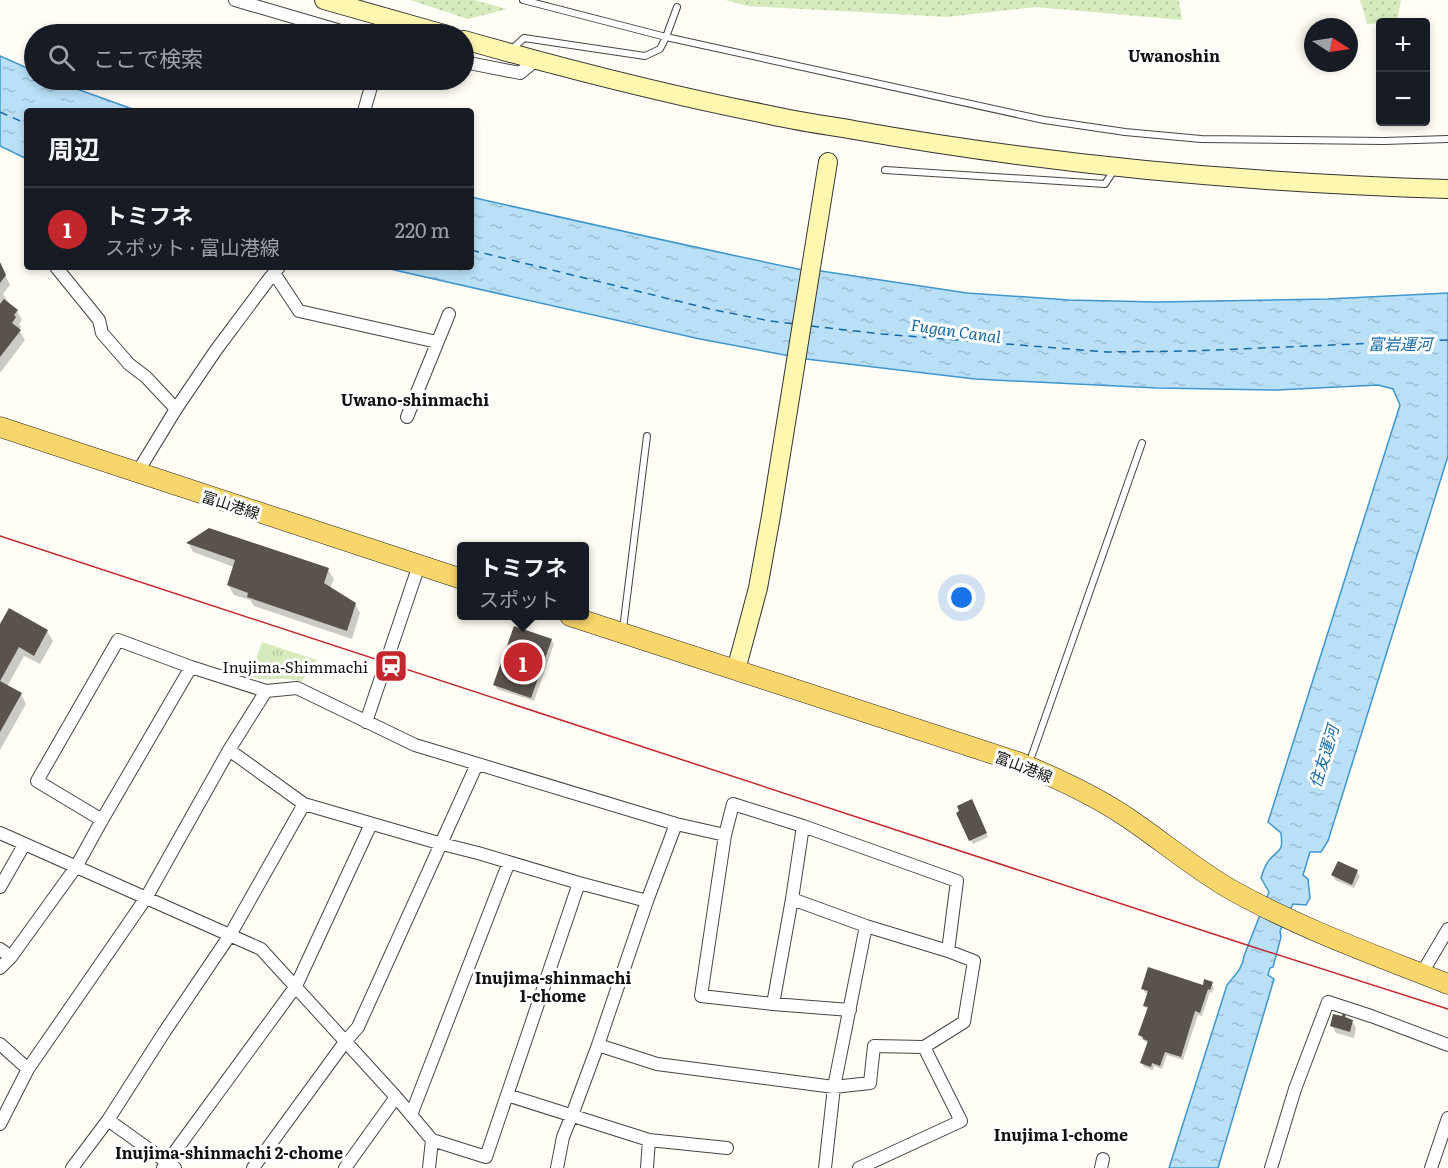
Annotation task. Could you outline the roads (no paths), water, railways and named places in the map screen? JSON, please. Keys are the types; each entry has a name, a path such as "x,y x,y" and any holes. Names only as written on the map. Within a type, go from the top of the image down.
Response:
{"main road":[{"name":"富山港線","path":"0,427 457,577"},
{"name":"富山港線","path":"584,620 1018,762 1090,795 1210,876 1255,902 1301,924 1448,984"}],"street":[{"path":"235,0 317,24"},
{"path":"324,0 409,24"},
{"path":"474,43 664,93 768,115 956,147 1116,167 1380,187 1445,186"},
{"path":"474,64 520,73 536,60"},
{"path":"365,108 370,90"},
{"path":"736,670 758,588 828,162"},
{"path":"58,270 99,320 102,333 129,364 146,377 176,409"},
{"path":"137,473 176,409 227,334 277,270 298,311 437,342"},
{"path":"407,417 449,314"},
{"path":"366,722 419,565"},
{"path":"102,820 37,782 118,640 266,691 297,688 415,745 676,824 725,835"},
{"path":"0,969 76,867 191,667"},
{"path":"0,1124 28,1069 146,898 229,750 266,691"},
{"path":"229,750 304,804 647,901"},
{"path":"253,1168 358,1027 477,764"},
{"path":"72,1168 108,1120 230,935 304,804"},
{"path":"850,1010 701,996 725,835 733,804 803,826 957,881 948,951"},
{"path":"108,1120 168,1166 296,986 371,824"},
{"path":"557,1168 563,1137 676,824"},
{"path":"773,1004 803,826"},
{"path":"0,833 261,949 396,1097 432,1140 486,1157 579,883"},
{"path":"0,887 24,844"},
{"path":"411,1115 508,862"},
{"path":"598,1045 657,1064 834,1087 870,1083 874,1046 924,1047 964,1022 974,961 792,899"},
{"path":"825,1168 834,1087 866,926"},
{"path":"1422,973 1448,929"},
{"path":"0,949 11,957"},
{"path":"1271,1168 1296,1089 1328,1002 1448,1045"},
{"path":"0,1044 28,1069"},
{"path":"859,1168 961,1121 924,1047"},
{"path":"507,1095 649,1140 727,1148"},
{"path":"345,1168 396,1097"},
{"path":"1431,1168 1448,1118"},
{"path":"429,1168 432,1140"},
{"path":"647,1168 649,1140"}],"lane":[{"path":"523,0 666,37 1044,120 1125,132 1202,139 1384,141 1448,139"},
{"path":"509,53 524,38 645,56 660,50 677,7"},
{"path":"885,170 1105,184 1116,167"},
{"path":"622,633 647,436"},
{"path":"1032,755 1142,443"}],"water":[{"path":"0,56 24,67 24,90 80,90 130,108 24,108 24,158 0,146"},
{"name":"富岩運河","path":"474,198 803,270 967,293 1069,300 1157,302 1328,299 1448,293 1448,456 1328,841 1321,852 1310,852 1303,875 1308,879 1310,898 1306,905 1293,904 1280,931 1281,937 1273,967 1270,968 1268,975 1274,979 1218,1168 1169,1168 1227,985 1242,964 1269,892 1261,878 1267,863 1280,849 1282,843 1281,833 1268,822 1400,405 1393,389 1378,385 1277,390 1157,388 975,379 806,359 700,339 394,270 474,270"}],"tram line":[{"path":"0,536 1448,1009"}],"place":[{"name":"トミフネ","path":"523,662"},
{"name":"Inujima-Shimmachi","path":"391,666"}],"district":[{"name":"Uwanoshin","path":"1174,55"},
{"name":"Uwano-shinmachi","path":"415,399"},
{"name":"Inujima-shinmachi 1-chome","path":"553,986"},
{"name":"Inujima 1-chome","path":"1061,1134"},
{"name":"Inujima-shinmachi 2-chome","path":"229,1152"}],"water label":[{"name":"Fugan Canal","path":"956,330"},
{"name":"住友運河","path":"1323,756"}]}
